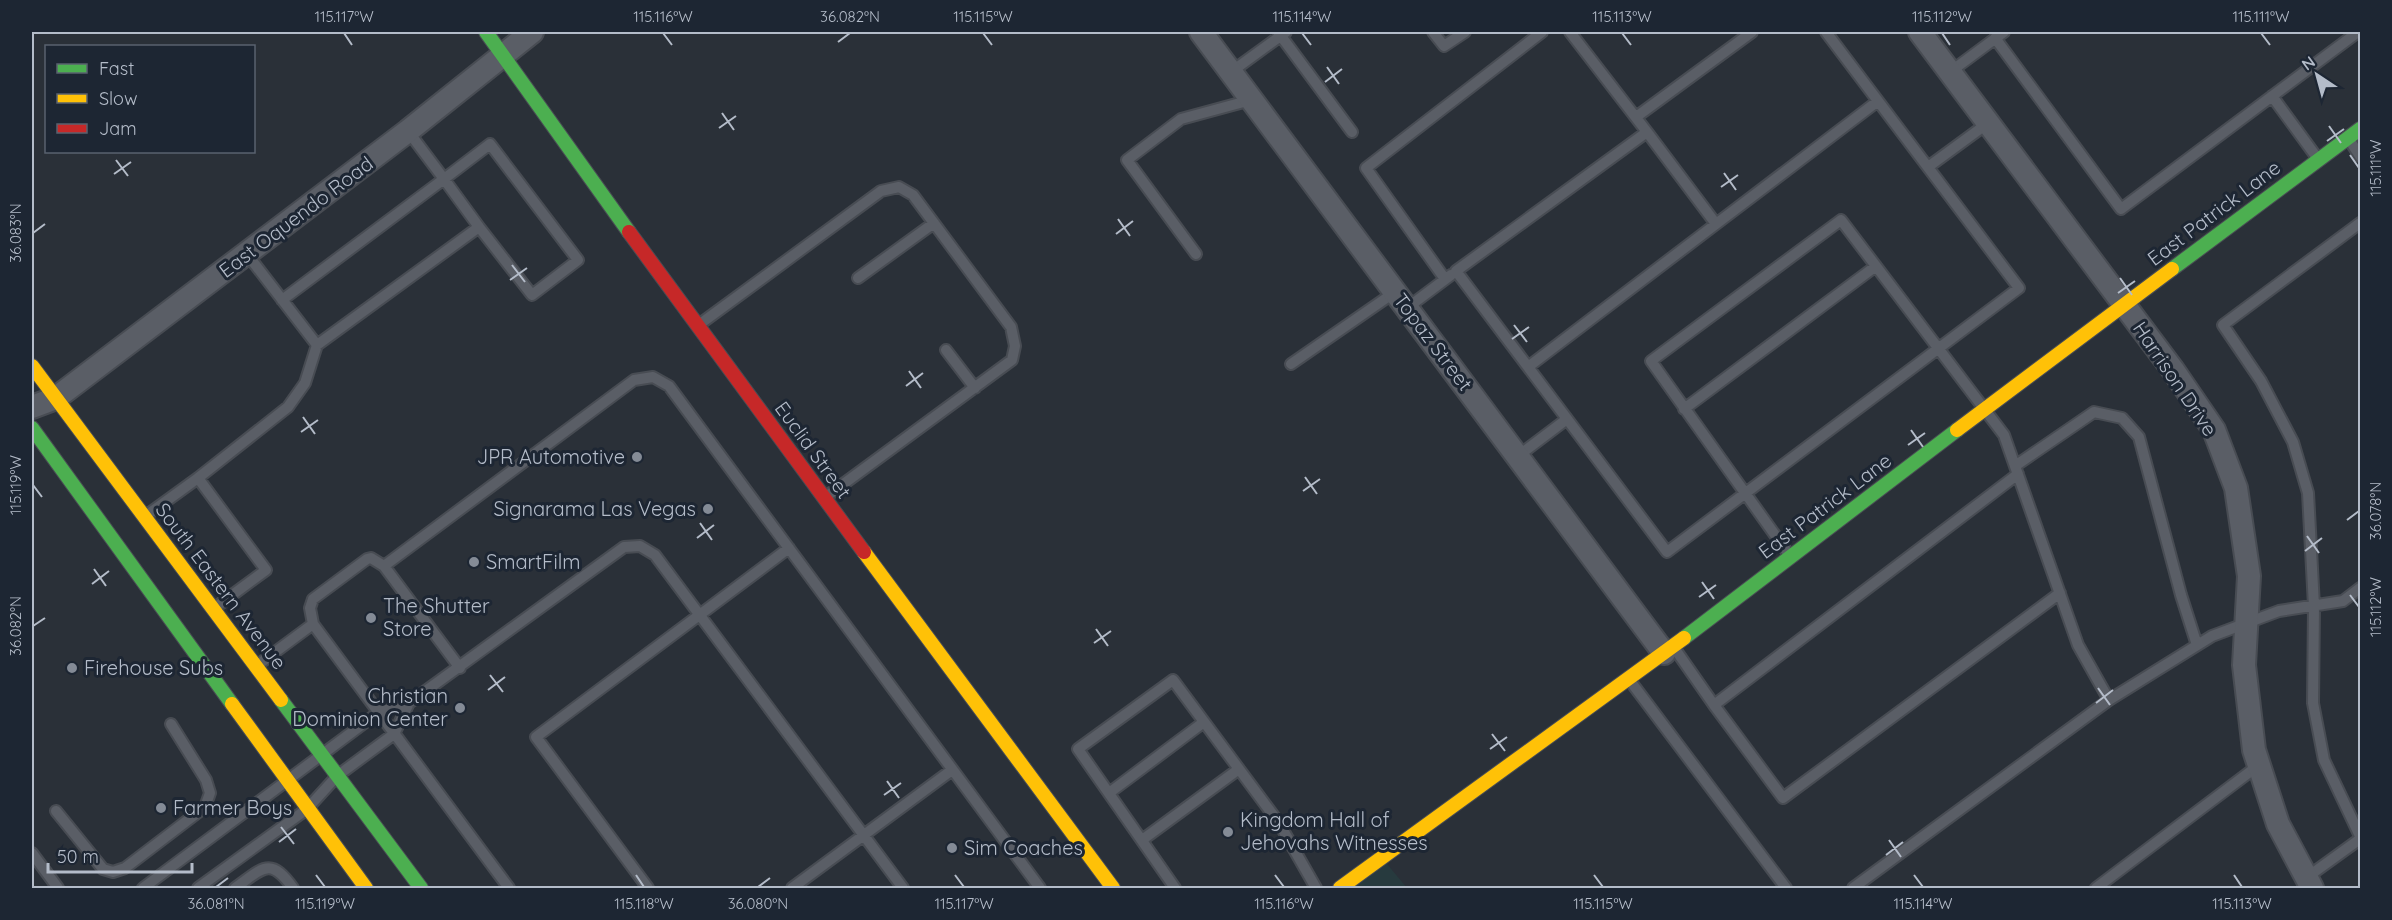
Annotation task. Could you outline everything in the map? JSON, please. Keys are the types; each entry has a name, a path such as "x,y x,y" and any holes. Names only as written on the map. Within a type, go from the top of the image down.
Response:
{"main road":[{"name":"Euclid Street","path":"486,32 698,326 1113,888"},
{"name":"East Patrick Lane","path":"1340,888 1359,883 2123,305 2361,129"},
{"name":"South Eastern Avenue","path":"32,366 421,888"},
{"path":"34,435 366,888"}],"street":[{"name":"East Oquendo Road","path":"32,407 56,398 408,131 532,32"},
{"name":"Topaz Street","path":"1201,32 1518,456 1669,650"},
{"name":"Harrison Drive","path":"1920,32 2173,370 2214,430 2235,488 2249,576 2244,665 2254,750 2278,824 2309,883"},
{"name":"East Oquendo Road","path":"34,435 56,398"}],"lane":[{"path":"1433,32 1444,46 1465,32"},
{"path":"1445,279 1366,168 1542,32"},
{"path":"1570,32 1716,224"},
{"path":"1636,117 1752,32"},
{"path":"1456,271 1667,552 2019,288 1826,32"},
{"path":"1950,72 2000,35 2121,209 2358,32"},
{"path":"1231,72 1282,33 1352,132"},
{"path":"2272,96 2318,160"},
{"path":"1196,254 1127,160 1181,119 1251,100"},
{"path":"1528,367 1878,101"},
{"path":"1928,167 1988,123"},
{"path":"282,300 444,179 490,144 578,260 532,295 479,227 444,179 408,131"},
{"path":"1292,364 1401,300 1445,279 1647,132"},
{"path":"2348,138 2361,156"},
{"path":"698,326 881,191 899,188 913,195 1011,327 1015,346 1012,360 825,498"},
{"path":"1790,556 1651,361 1841,220 2004,435 2078,645 2109,700"},
{"path":"858,278 934,223"},
{"path":"2309,883 2361,838 2324,760 2313,703 2314,606 2308,493 2294,442 2260,381 2223,325 2361,223"},
{"path":"144,517 288,407 304,384 317,345 479,227"},
{"path":"247,254 317,345"},
{"path":"1684,409 1876,266"},
{"path":"946,350 975,388"},
{"path":"384,566 634,380 653,377 669,386 1040,888"},
{"path":"1714,705 2094,412 2122,418 2139,437 2181,595 2197,645"},
{"path":"1518,456 1567,419"},
{"path":"198,478 266,570 213,609"},
{"path":"143,888 379,712 409,703 624,547 640,546 655,555 903,888"},
{"path":"648,888 537,737 789,548"},
{"path":"460,668 384,566 371,558 313,599 310,608 313,624 509,888"},
{"path":"1853,888 2109,700 2212,636 2246,621 2278,611 2343,601 2361,588"},
{"path":"1669,650 1714,705 1783,798 2060,593"},
{"path":"256,666 313,624"},
{"path":"1629,679 1786,888"},
{"path":"1175,888 1078,749 1173,680 1279,823 1316,888"},
{"path":"198,888 307,810 337,776 393,734 409,703"},
{"path":"1109,793 1204,722"},
{"path":"56,811 103,869 113,872 125,868 205,807 210,793 206,780 171,724"},
{"path":"2096,888 2259,765"},
{"path":"1142,840 1239,769"},
{"path":"792,888 952,770"},
{"path":"32,853 58,888"},
{"path":"235,888 256,873 269,868 277,870 293,888"}],"green space":[{"path":"1382,858 1407,888 1340,888"}],"traffic: fast":[{"path":"486,32 629,232"},
{"path":"2172,269 2360,129"},
{"path":"32,428 232,704"},
{"path":"1684,638 1957,430"},
{"path":"281,700 421,888"}],"traffic: slow":[{"path":"1957,430 2172,269"},
{"path":"32,366 281,700"},
{"path":"864,552 1113,888"},
{"path":"1340,888 1684,638"},
{"path":"232,704 366,888"}],"traffic: jam":[{"path":"629,232 864,552"}],"place":[{"name":"JPR Automotive","path":"637,457"},
{"name":"Signarama Las Vegas","path":"708,509"},
{"name":"SmartFilm","path":"474,562"},
{"name":"The Shutter Store","path":"371,618"},
{"name":"Firehouse Subs","path":"72,668"},
{"name":"Christian Dominion Center","path":"460,708"},
{"name":"Farmer Boys","path":"161,808"},
{"name":"Kingdom Hall of Jehovahs Witnesses","path":"1228,832"},
{"name":"Sim Coaches","path":"952,848"}]}
